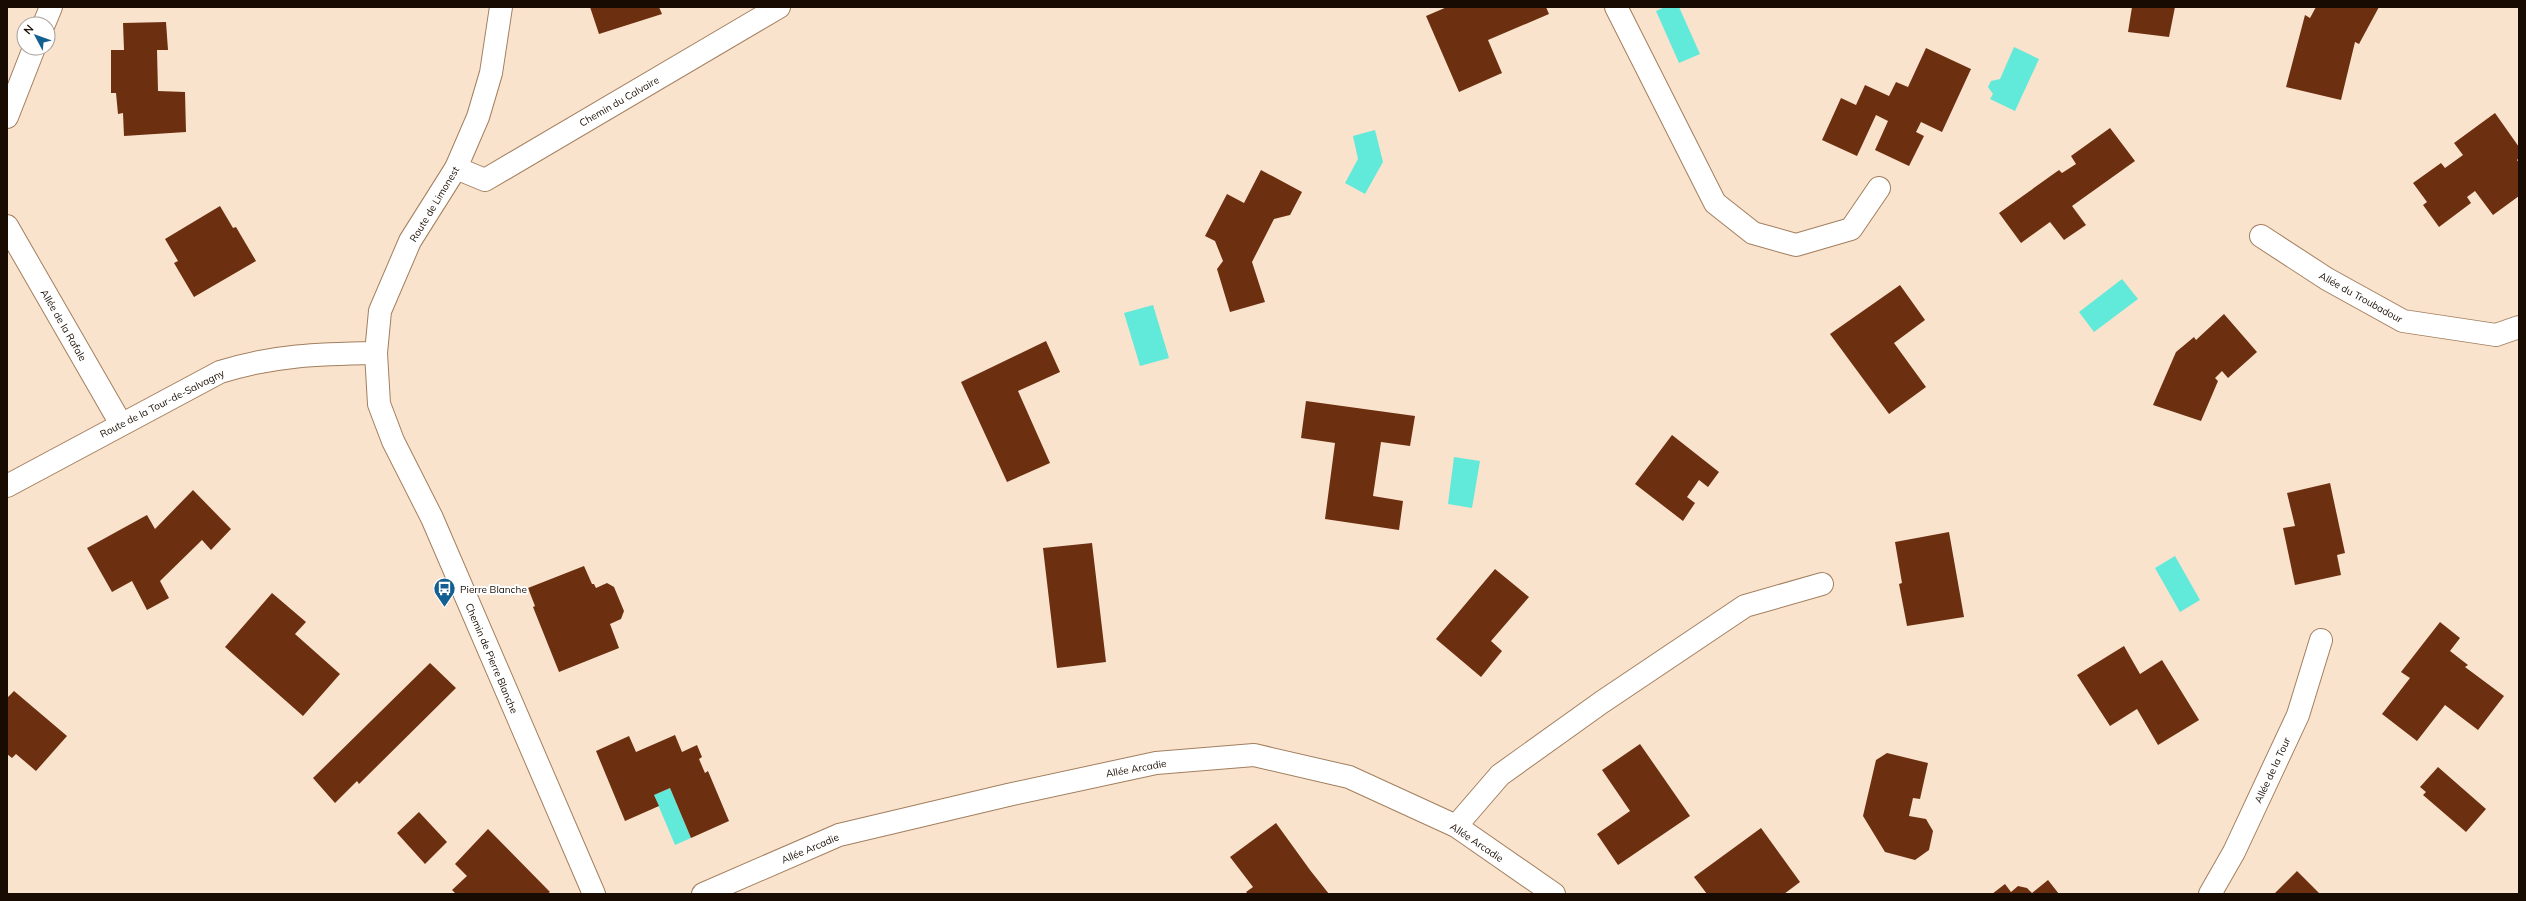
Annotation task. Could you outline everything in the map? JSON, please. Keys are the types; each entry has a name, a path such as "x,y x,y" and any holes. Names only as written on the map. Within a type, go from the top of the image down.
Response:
{"street":[{"name":"Route de Limonest","path":"376,353 380,311 410,241 456,168 478,117 490,73 501,7"},
{"name":"Chemin du Calvaire","path":"456,168 485,180 779,7"},
{"path":"1616,7 1715,203 1753,233 1796,245 1851,230 1879,188"},
{"path":"7,117 12,84 29,56"},
{"name":"Allée de la Rafale","path":"7,226 121,424"},
{"name":"Allée du Troubadour","path":"2261,236 2326,279 2403,321 2496,335 2519,328"},
{"name":"Route de la Tour-de-Salvagny","path":"7,486 220,372 254,361 302,354 376,353"},
{"name":"Chemin de Pierre Blanche","path":"376,353 379,404 393,441 432,518 594,894"},
{"path":"1456,826 1500,775 1602,702 1745,606 1822,584"},
{"name":"Allée de la Tour","path":"2210,894 2234,852 2298,715 2321,640"},
{"name":"Allée Arcadie","path":"704,894 839,835 1008,795 1156,763 1254,755 1349,778 1456,826 1554,894"}],"water":[{"path":"1665,7 1679,7 1700,54 1679,63 1656,11"},
{"path":"2014,47 2039,59 2015,111 1990,99 1993,94 1988,87 1991,81 2000,79"},
{"path":"1375,130 1383,162 1365,194 1345,183 1358,159 1353,136"},
{"path":"2122,279 2138,299 2094,332 2079,312"},
{"path":"1153,305 1169,358 1140,366 1124,313"},
{"path":"1454,457 1480,461 1472,508 1448,504"},
{"path":"2175,556 2200,600 2180,612 2155,568"},
{"path":"670,788 691,838 675,845 654,795"}],"building":[{"path":"590,7 659,7 662,14 599,34"},
{"path":"1447,7 1546,7 1549,14 1488,40 1502,73 1459,92 1426,16"},
{"path":"2132,7 2175,7 2169,37 2128,32"},
{"path":"2316,7 2379,7 2359,44 2355,42 2341,100 2286,87 2305,15 2310,18"},
{"path":"166,22 168,50 157,50 158,91 185,92 186,132 124,136 123,113 118,114 116,93 111,93 111,50 124,50 123,23"},
{"path":"1926,48 1971,69 1942,132 1921,122 1916,132 1924,136 1909,166 1875,150 1888,121 1876,115 1857,156 1822,140 1841,98 1856,105 1865,85 1889,96 1896,82 1908,87"},
{"path":"2495,113 2519,147 2519,158 2517,160 2519,163 2519,196 2493,215 2475,191 2467,197 2471,203 2439,227 2423,205 2427,202 2413,183 2441,163 2445,168 2463,155 2454,143"},
{"path":"2110,128 2135,161 2072,206 2086,225 2064,240 2050,222 2021,243 1999,213 2059,170 2062,173 2076,164 2071,156"},
{"path":"1261,170 1302,192 1290,215 1274,219 1252,262 1265,302 1230,312 1217,269 1223,261 1215,241 1205,236 1227,194 1244,203"},
{"path":"220,206 233,228 236,227 256,261 194,297 174,263 178,261 165,239"},
{"path":"1900,285 1925,320 1894,343 1926,387 1889,414 1830,334"},
{"path":"2224,314 2257,352 2228,378 2222,371 2215,378 2218,381 2201,421 2153,405 2176,352 2194,337 2196,340"},
{"path":"1046,341 1060,372 1018,391 1050,463 1007,482 961,382"},
{"path":"1306,401 1415,416 1410,446 1381,442 1373,496 1403,501 1399,530 1325,519 1335,443 1301,438"},
{"path":"1672,435 1719,472 1708,487 1699,480 1687,497 1695,503 1683,521 1635,484"},
{"path":"2330,483 2345,553 2337,555 2341,575 2295,585 2283,528 2295,526 2287,493"},
{"path":"193,490 231,529 211,550 202,540 160,581 169,598 147,610 132,581 112,592 87,548 147,515 155,529"},
{"path":"1949,532 1964,617 1907,626 1899,584 1902,583 1895,542"},
{"path":"1092,543 1106,662 1057,668 1043,548"},
{"path":"584,566 592,584 594,584 596,588 607,583 614,587 624,611 621,619 610,624 619,648 559,672 533,607 535,606 528,588"},
{"path":"1495,569 1529,597 1491,641 1502,651 1481,677 1436,639"},
{"path":"272,593 306,622 295,634 340,674 303,716 225,647"},
{"path":"2440,622 2460,638 2450,651 2468,665 2465,667 2504,696 2478,730 2445,705 2417,741 2382,714 2410,678 2401,672"},
{"path":"2124,646 2140,674 2162,660 2199,720 2158,745 2137,709 2110,726 2077,675"},
{"path":"430,663 456,688 359,784 357,781 335,803 313,778"},
{"path":"14,691 67,736 36,771 16,754 12,758 7,754 7,698"},
{"path":"675,735 682,752 697,745 702,757 699,759 705,773 708,771 729,821 691,838 670,788 654,795 659,806 625,821 596,751 629,736 636,752"},
{"path":"1640,744 1690,816 1618,865 1597,834 1630,811 1602,770"},
{"path":"1887,753 1928,763 1920,799 1913,798 1909,816 1926,819 1933,831 1929,850 1915,860 1885,852 1863,816 1876,760"},
{"path":"2438,767 2486,809 2466,832 2423,795 2426,792 2420,787"},
{"path":"419,812 447,842 425,864 397,833"},
{"path":"1276,823 1329,894 1248,894 1246,892 1253,887 1230,857"},
{"path":"1761,828 1800,882 1784,894 1707,894 1694,877"},
{"path":"488,829 550,892 547,894 456,894 452,890 467,876 455,864"},
{"path":"2297,871 2320,894 2274,894"},
{"path":"2048,880 2059,894 1992,894 2005,884 2011,892 2018,886 2027,888 2032,893"}],"place":[{"name":"Pierre Blanche","path":"444,608"}]}
